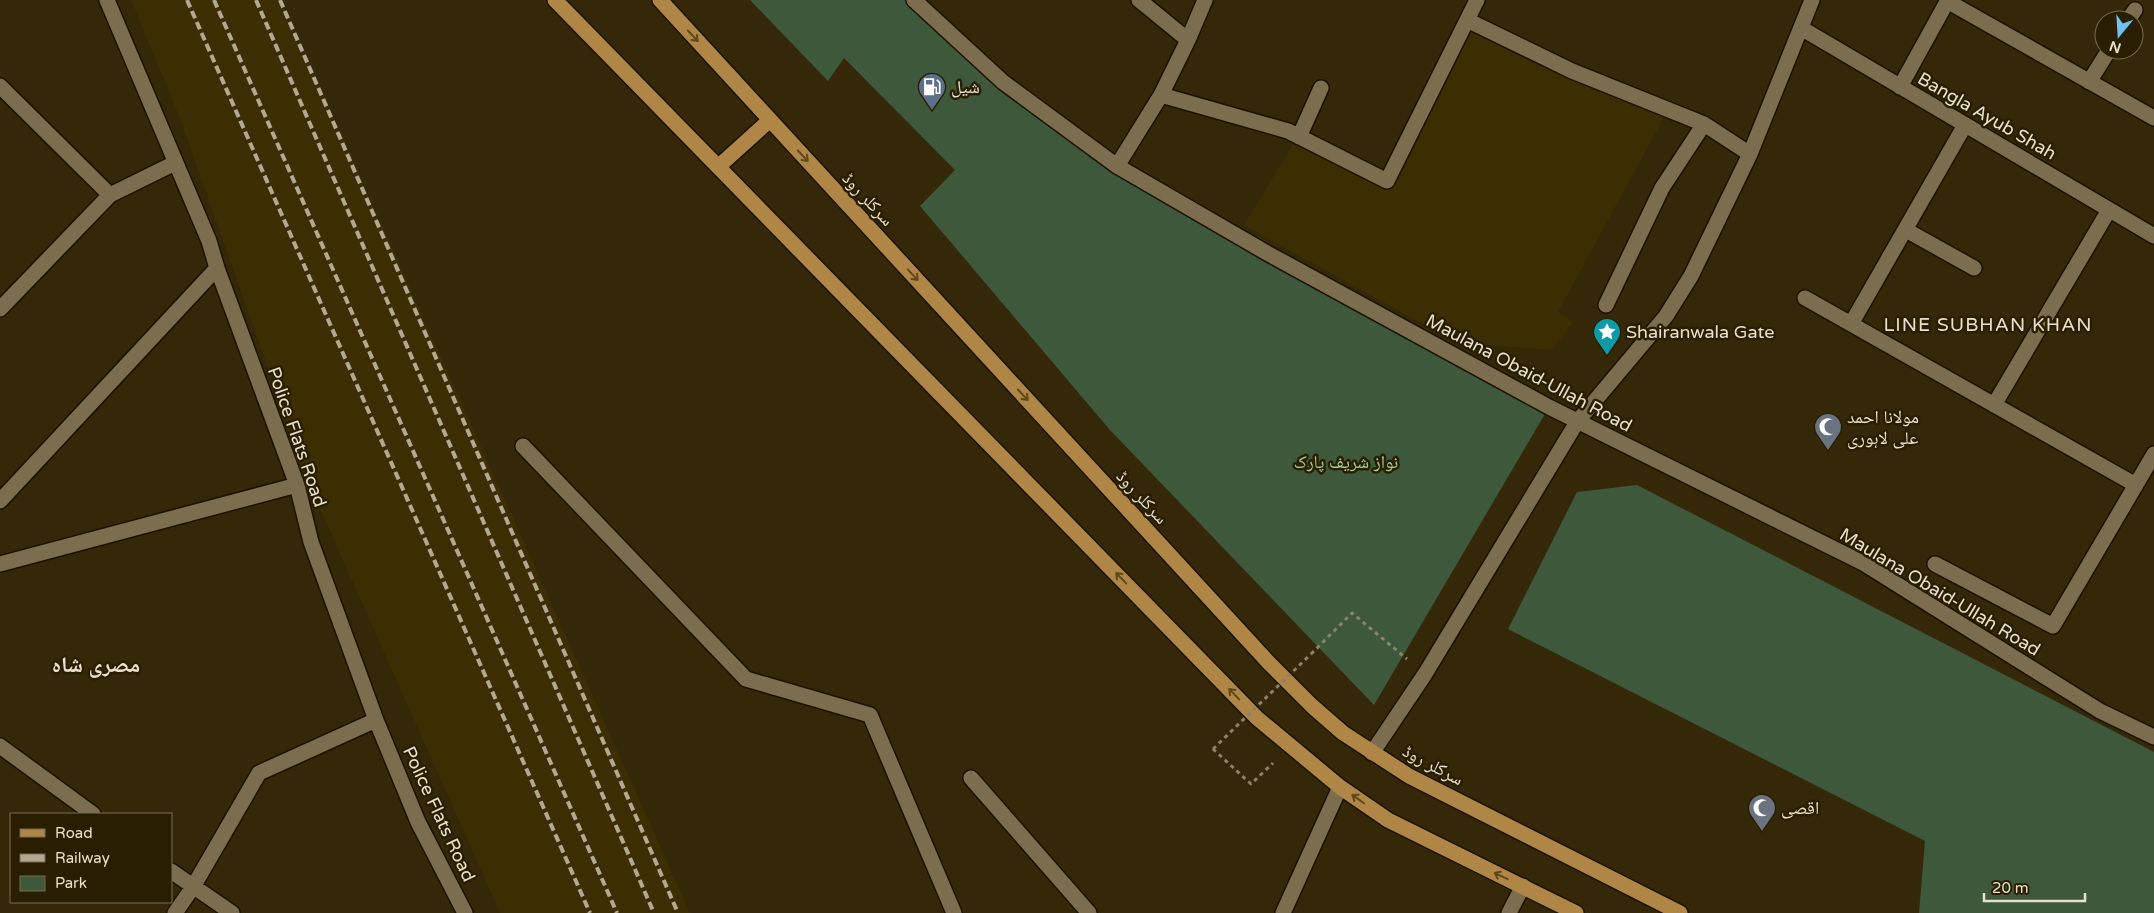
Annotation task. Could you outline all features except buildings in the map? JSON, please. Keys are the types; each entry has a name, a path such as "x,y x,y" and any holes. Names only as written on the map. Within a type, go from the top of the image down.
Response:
{"main road":[{"path":"556,0 1257,718 1340,787 1388,820 1576,913"},
{"name":"سرکلر روڈ","path":"660,0 1269,664 1312,706 1343,733 1409,776 1680,913"},
{"path":"719,166 770,120"}],"street":[{"name":"Police Flats Road","path":"106,0 209,241 217,268 297,485 311,542 376,720 418,822 465,913"},
{"name":"Maulana Obaid-Ullah Road","path":"914,0 1003,82 1117,166 1268,254 1577,422 1863,563 2100,712 2154,738"},
{"path":"1138,0 1188,40"},
{"path":"1117,166 1161,95 1205,0"},
{"path":"1161,95 1288,131 1387,181 1477,0"},
{"path":"1372,753 1425,674 1577,422 1666,316 1691,276 1750,154 1812,0"},
{"path":"1900,86 1948,1 2154,118"},
{"path":"1467,20 1572,71 1704,124 1750,154"},
{"name":"Bangla Ayub Shah","path":"1801,28 2154,236"},
{"path":"2089,82 2103,60"},
{"path":"1299,137 1321,88"},
{"path":"2,91 110,195"},
{"path":"1606,305 1662,188 1704,124"},
{"path":"1851,324 1965,125"},
{"path":"0,309 110,195 176,163"},
{"path":"1994,405 2110,210"},
{"path":"1906,230 1974,268"},
{"path":"0,501 217,268"},
{"path":"1805,298 2136,485"},
{"path":"523,446 746,679 870,715 954,913"},
{"path":"1935,564 2053,626 2154,454"},
{"path":"0,564 297,485"},
{"path":"176,913 193,888 259,773 376,720"},
{"path":"0,746 92,813"},
{"path":"971,778 1089,913"},
{"path":"1283,913 1340,787"},
{"path":"172,872 232,913"},
{"path":"1508,913 1523,886"}],"path":[{"path":"1291,748 1251,784 1213,749 1352,613 1425,674"}],"shaded area":[{"path":"131,0 281,0 690,913 500,913 310,486 179,116"},
{"path":"1467,20 1668,110 1558,312 1573,322 1552,350 1457,343 1244,225 1301,131 1387,180"}],"green space":[{"name":"نواز شریف پارک","path":"750,0 914,0 1117,166 1549,407 1374,705 1110,430 920,206 955,170 844,58 828,81"},
{"path":"1637,485 2154,752 2154,913 1919,913 1925,841 1508,629 1577,492"}],"railway":[{"path":"187,0 590,913"},
{"path":"214,0 617,913"},
{"path":"256,0 654,913"},
{"path":"280,0 678,913"}],"place":[{"name":"شیل","path":"932,111"},
{"name":"Shairanwala Gate","path":"1607,356"},
{"name":"مولانا احمد علی لاہوری","path":"1828,451"},
{"name":"اقصی","path":"1762,832"}],"district":[{"name":"LINE SUBHAN KHAN","path":"1988,325"},
{"name":"مصری شاہ","path":"96,665"}]}
